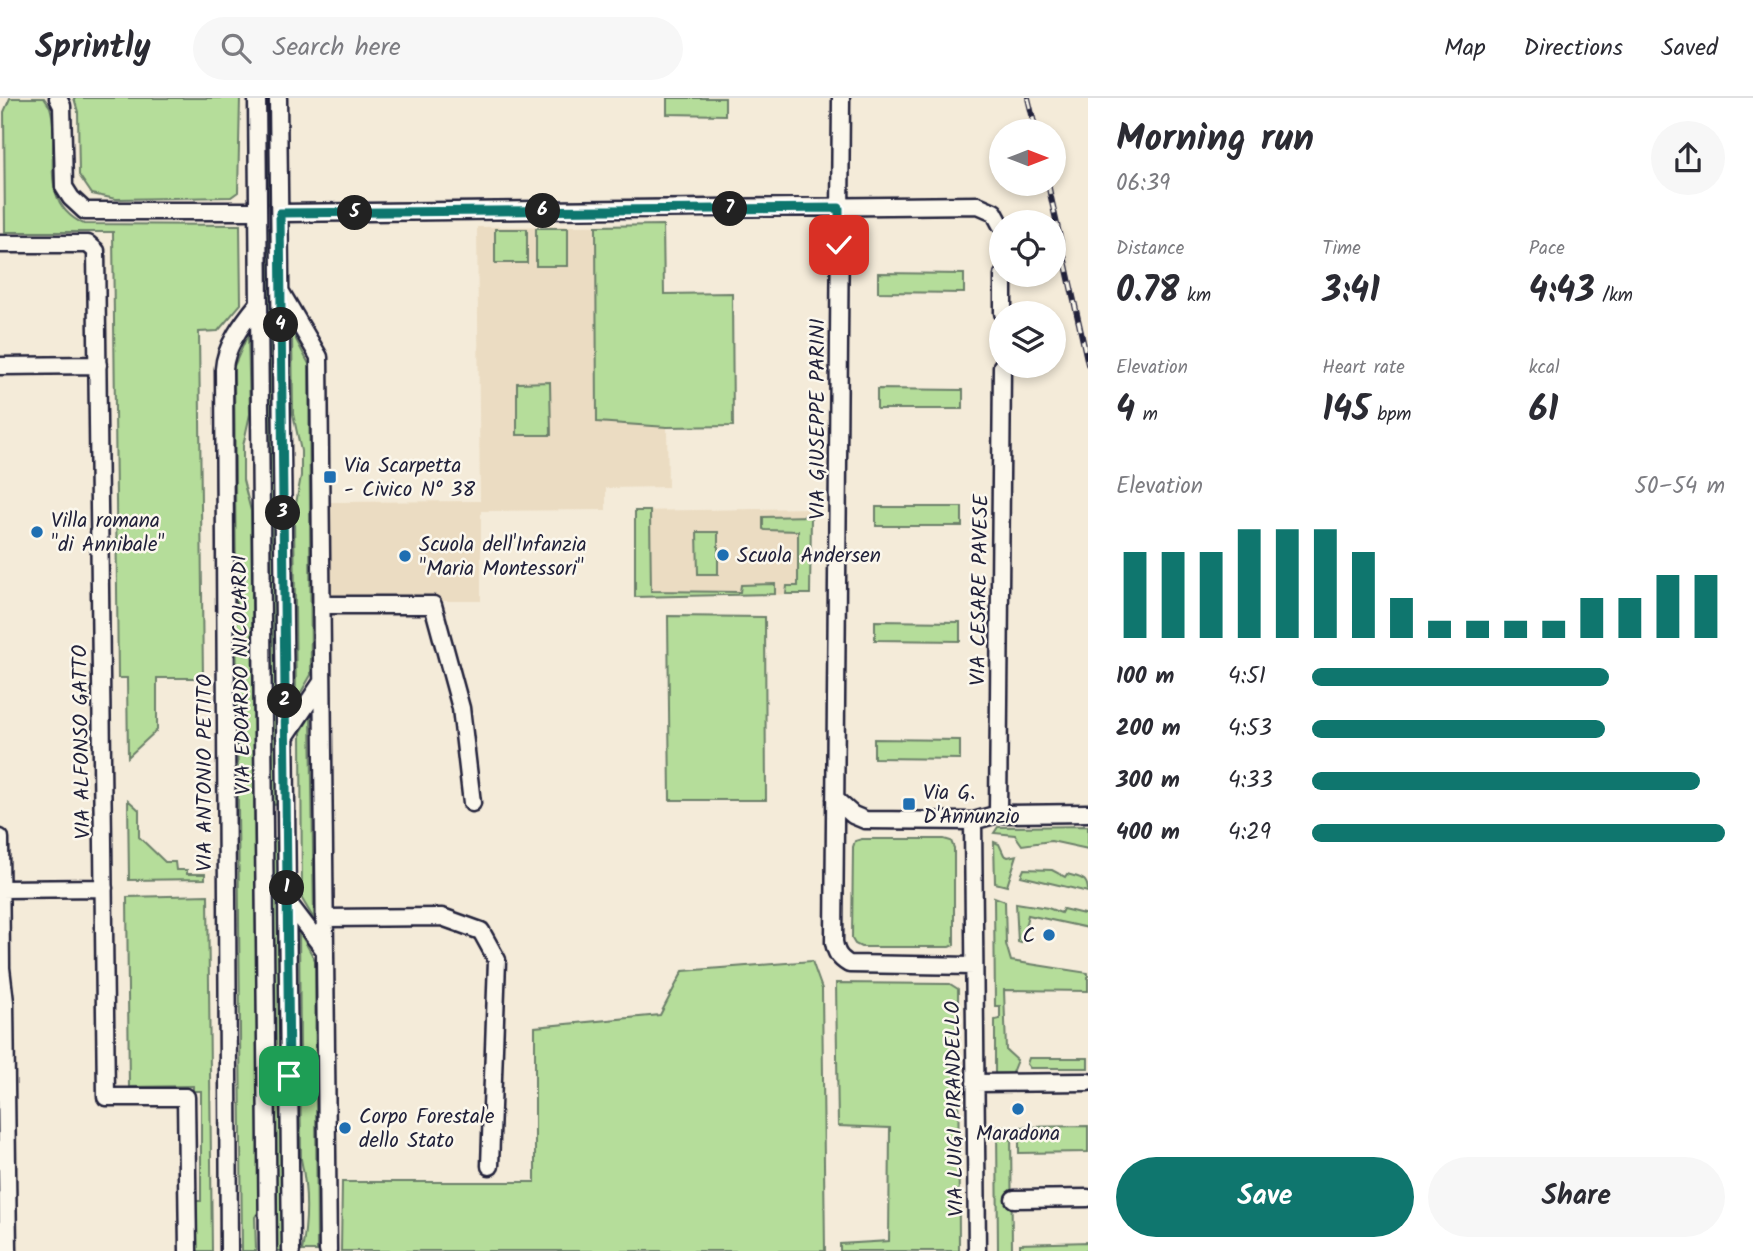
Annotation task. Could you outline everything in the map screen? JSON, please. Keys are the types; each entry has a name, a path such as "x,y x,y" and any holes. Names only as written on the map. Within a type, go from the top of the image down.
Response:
{"street":[{"path":"58,98 62,106 64,187 85,211 257,211"},
{"name":"VIA EDOARDO NICOLARDI","path":"257,98 268,1251"},
{"name":"VIA EDOARDO NICOLARDI","path":"278,98 291,1251"},
{"name":"VIA GIUSEPPE PARINI","path":"841,98 834,942 841,960 857,965 974,966"},
{"path":"280,213 839,208 861,205 978,205 989,210"},
{"name":"VIA ALFONSO GATTO","path":"0,244 88,244 95,247 97,257 106,1097 186,1097 188,1251"},
{"path":"281,290 318,357 328,1251"},
{"name":"VIA ANTONIO PETITO","path":"229,1251 224,363 246,319 258,304"},
{"path":"0,366 98,365"},
{"name":"VIA CESARE PAVESE","path":"998,814 1002,378"},
{"path":"321,605 433,605 461,708 472,803"},
{"path":"285,737 322,682"},
{"path":"835,799 853,815 865,820 973,821 998,814 1088,814"},
{"path":"835,846 842,834 865,820"},
{"name":"VIA LUIGI PIRANDELLO","path":"973,821 977,1251"},
{"path":"264,822 286,822"},
{"path":"0,838 8,1251"},
{"path":"0,889 104,888"},
{"path":"287,901 325,951"},
{"path":"325,918 442,917 481,931 497,960 490,1166"},
{"path":"975,1083 1088,1082"},
{"path":"1014,1199 1088,1198"}],"shaded area":[{"path":"663,225 664,294 732,293 733,426 667,427 668,487 606,488 606,510 481,511 481,601 329,601 329,502 480,501 477,227"},
{"name":"Scuola Andersen","path":"810,508 810,594 635,597 635,511"}],"green space":[{"path":"10,98 44,98 50,107 53,122 54,187 59,202 69,214 84,224 240,225 241,304 218,331 199,332 203,678 157,678 157,730 128,757 127,678 118,678 113,232 5,232 4,112"},
{"path":"74,98 240,98 238,192 231,197 116,199 92,194 79,175 78,112"},
{"path":"264,98 271,98 269,204 265,201"},
{"path":"667,98 725,98 725,115 667,114"},
{"path":"663,225 664,294 732,293 733,426 667,427 597,422 596,226"},
{"path":"269,228 273,231 279,803 275,805 272,804 265,231"},
{"path":"536,228 568,228 568,266 536,266"},
{"path":"495,229 527,229 527,263 495,263"},
{"path":"878,273 964,274 964,293 878,292"},
{"path":"292,332 309,364 311,675 296,701 294,515 301,476 301,451 293,414"},
{"path":"248,334 250,414 243,446 243,480 251,511 259,1211 255,1217 256,1251 242,1251 234,366"},
{"path":"550,382 551,435 517,435 517,383"},
{"path":"877,389 963,390 963,409 877,409"},
{"path":"876,507 962,507 962,526 876,526"},
{"path":"635,511 650,511 651,591 740,592 741,585 775,584 775,594 635,597"},
{"path":"811,516 810,594 786,594 787,586 798,586 798,531 765,530 763,517"},
{"path":"697,532 718,532 718,574 698,574"},
{"path":"668,616 765,617 766,800 670,800"},
{"path":"875,621 960,622 960,641 875,640"},
{"path":"311,715 314,919 302,899 301,732"},
{"path":"874,739 960,740 960,759 874,758"},
{"path":"128,800 139,810 139,837 165,862 175,862 176,870 187,870 187,874 205,874 205,879 129,880"},
{"path":"1088,826 1088,849 1051,841 1022,845 1015,835 994,833 998,827"},
{"path":"272,840 279,840 284,1251 277,1251"},
{"path":"855,841 951,841 954,848 954,945 861,947 855,944 852,939 853,847"},
{"path":"994,842 999,844 1004,855 1017,855 1007,886 995,883"},
{"path":"1024,869 1052,870 1065,877 1067,874 1079,877 1087,883 1088,892 1021,876"},
{"path":"208,895 212,1251 193,1251 193,1201 201,1201 201,1091 193,1091 193,1086 129,1087 127,897"},
{"path":"994,897 1005,901 1006,944 1011,961 1088,973 1088,991 1004,990 1006,1050 1017,1060 1011,1075 995,1076 995,1020 1000,1019 1000,1006 995,1006"},
{"path":"1016,903 1061,913 1063,909 1088,915 1088,928 1028,915 1021,943 1018,942"},
{"path":"299,931 315,960 317,1251 302,1251 306,1205 301,1159"},
{"path":"812,961 822,989 825,1251 341,1251 342,1182 535,1182 535,1027 660,1015 683,971"},
{"path":"836,983 950,984 958,989 959,1251 840,1251 840,1244 889,1241 890,1128 838,1126"},
{"path":"1029,1058 1088,1058 1088,1068 1030,1068 1027,1064"},
{"path":"1088,1126 1088,1152 1019,1153 1019,1127"},
{"path":"997,1127 1011,1127 1012,1251 998,1251"},
{"path":"1088,1242 1088,1251 1020,1251 1020,1244"}],"railway":[{"path":"1028,98 1033,119"},
{"path":"1051,196 1088,364"}],"place":[{"name":"Via Scarpetta - Civico N° 38","path":"330,477"},
{"name":"Villa romana \"di Annibale\"","path":"37,532"},
{"name":"Scuola Andersen","path":"723,555"},
{"name":"Scuola dell'Infanzia \"Maria Montessori\"","path":"405,556"},
{"name":"Via G. D'Annunzio","path":"909,804"},
{"name":"C","path":"1049,935"},
{"name":"Maradona","path":"1018,1109"},
{"name":"Corpo Forestale dello Stato","path":"345,1128"}],"route":[{"path":"289,1076 280,213 839,208 839,245"}]}
